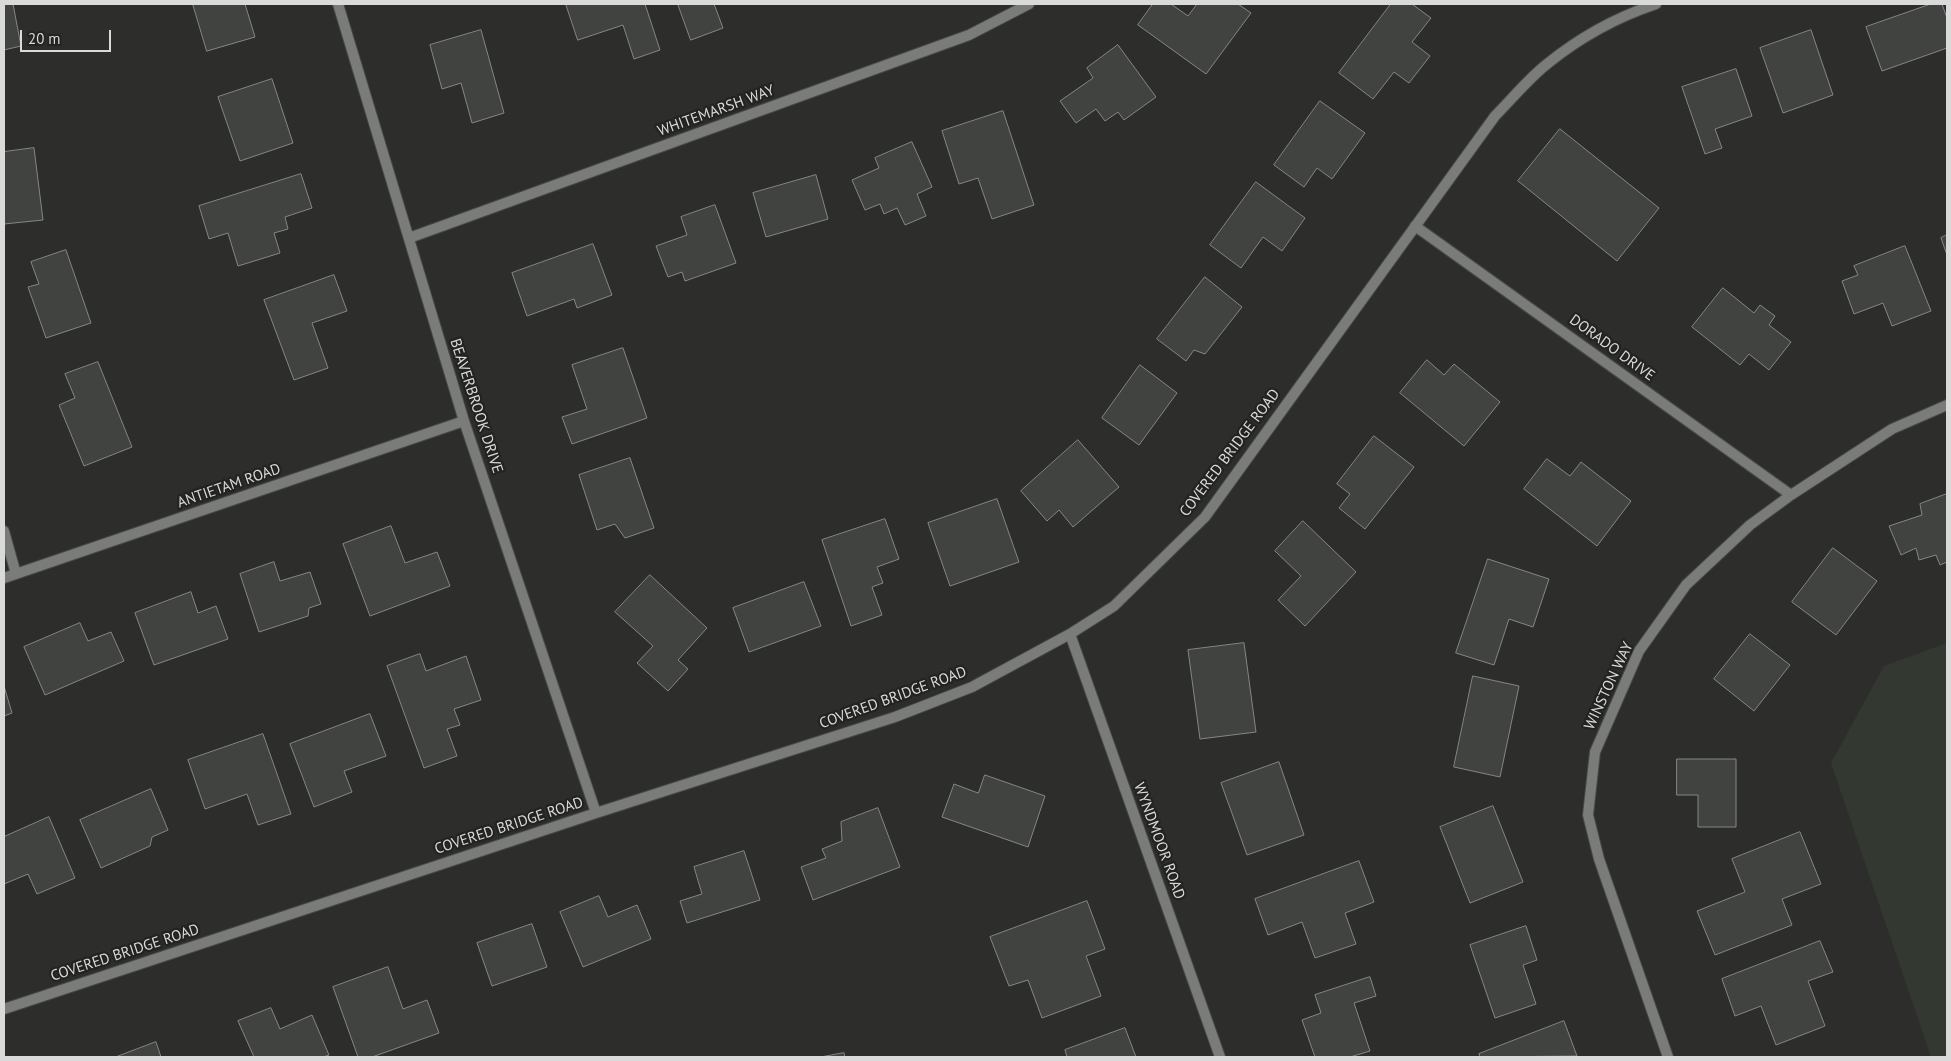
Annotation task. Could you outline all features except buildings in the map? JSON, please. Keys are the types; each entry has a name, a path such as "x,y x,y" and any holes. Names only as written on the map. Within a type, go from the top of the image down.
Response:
{"street":[{"name":"BEAVERBROOK DRIVE","path":"338,4 464,421 596,813"},
{"name":"WHITEMARSH WAY","path":"408,238 969,35 1030,4"},
{"name":"COVERED BRIDGE ROAD","path":"4,1009 596,813 895,717 972,687 1070,634 1114,606 1205,517 1495,116 1546,64 1633,7 1656,4"},
{"name":"DORADO DRIVE","path":"1415,226 1791,494"},
{"name":"WINSTON WAY","path":"1668,1057 1599,859 1588,815 1595,752 1639,651 1686,585 1750,525 1791,494 1892,429 1947,405"},
{"name":"ANTIETAM ROAD","path":"4,578 464,421"},
{"path":"4,531 16,574"},
{"name":"WYNDMOOR ROAD","path":"1070,634 1220,1057"}],"shaded area":[{"path":"1947,643 1947,1057 1931,1057 1831,763 1884,666"}]}
